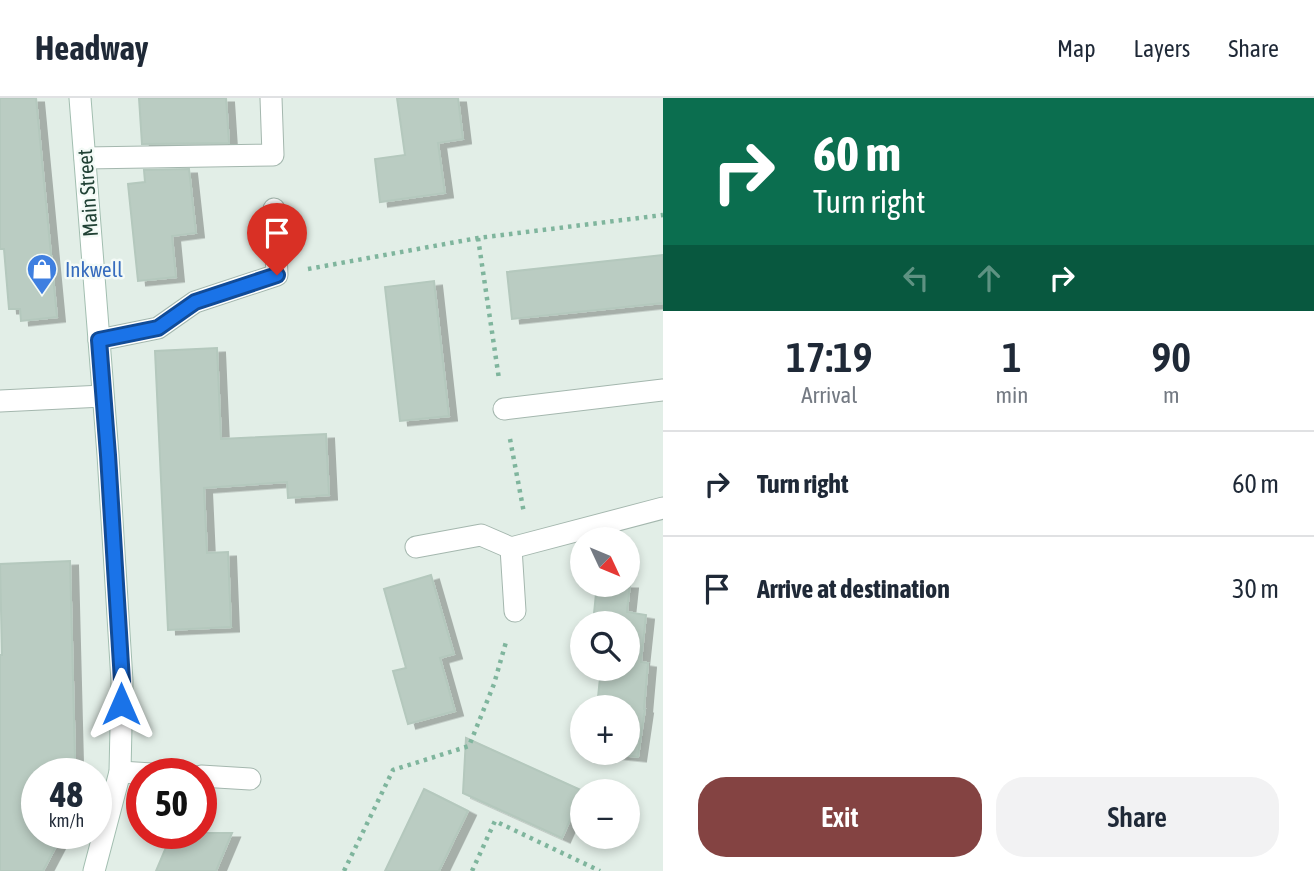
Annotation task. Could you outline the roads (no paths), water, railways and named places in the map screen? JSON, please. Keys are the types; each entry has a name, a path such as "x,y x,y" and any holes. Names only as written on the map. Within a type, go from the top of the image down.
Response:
{"main road":[{"name":"Main Street","path":"80,98 108,455 122,681 120,772 94,871"},
{"path":"85,158 273,155 271,98"},
{"path":"99,340 158,328 195,302 277,275 274,209"},
{"path":"504,409 663,390"},
{"path":"0,401 103,396"},
{"path":"416,547 481,535 511,548 663,508"},
{"path":"511,548 515,611"},
{"path":"120,772 126,772"},
{"path":"217,777 250,779"}],"place":[{"name":"Inkwell","path":"42,296"}]}
